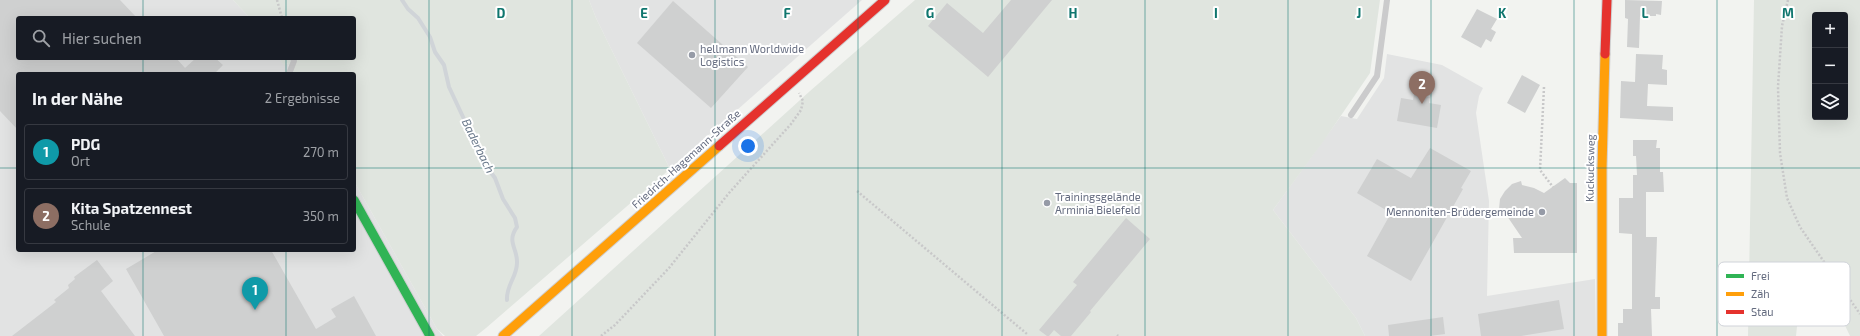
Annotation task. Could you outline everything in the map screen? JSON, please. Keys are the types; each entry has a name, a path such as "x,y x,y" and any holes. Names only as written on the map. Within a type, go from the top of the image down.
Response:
{"street":[{"name":"Friedrich-Hagemann-Straße","path":"503,336 885,0"},
{"name":"Kuckucksweg","path":"1602,336 1602,168 1607,0"},
{"path":"356,204 430,336"}],"lane":[{"path":"1351,115 1377,76 1387,0"},
{"path":"290,72 294,60"}],"path":[{"path":"277,0 281,16"},
{"path":"1788,0 1782,26 1778,87 1780,152 1787,198 1800,227 1824,262"},
{"path":"601,336 615,325 669,268 729,193 791,124 801,110 803,101 801,95 790,84"},
{"path":"1544,87 1540,170 1553,187"},
{"path":"856,191 1027,334"},
{"path":"1850,300 1860,314"}],"shaded area":[{"path":"0,0 233,0 248,16 16,16 16,60 280,60 284,65 287,63 293,72 16,72 16,252 356,252 356,185 437,329 443,336 0,336"},
{"path":"233,0 589,0 596,18 670,169 476,336 445,336 437,329 356,185 356,72 293,72 287,63 284,66 280,60 356,60 356,16 248,16"},
{"path":"589,0 862,0 670,169 596,18"},
{"name":"Trainingsgelände Arminia Bielefeld","path":"915,0 1380,0 1370,73 1325,139 1273,210 1356,318 1365,336 539,336 810,91"},
{"path":"1754,0 1860,0 1860,336 1850,336 1845,326 1850,326 1850,262 1749,262"},
{"path":"1387,54 1442,65 1483,88 1479,96 1476,113 1489,201 1487,296 1595,279 1596,336 1365,336 1356,318 1273,210 1341,116 1357,119 1384,78"},
{"path":"1748,326 1797,326 1796,336 1748,336"}],"building":[{"path":"0,0 120,0 135,16 16,16 16,60 178,60 185,68 194,60 217,60 223,65 216,72 16,72 16,128 0,111"},
{"path":"1011,0 1052,0 988,77 928,26 947,3 983,33"},
{"path":"1625,0 1662,1 1661,15 1656,14 1656,16 1640,16 1639,48 1627,47 1628,19 1625,18"},
{"name":"hellmann Worldwide Logistics","path":"673,1 748,67 711,108 637,43"},
{"path":"1477,9 1497,19 1491,29 1496,32 1491,42 1486,39 1481,48 1461,37"},
{"path":"1636,54 1663,55 1662,69 1667,70 1667,85 1648,84 1647,106 1673,107 1673,121 1620,118 1621,81 1635,82"},
{"path":"1522,75 1540,85 1525,113 1507,103"},
{"path":"1414,94 1430,97 1429,103 1441,105 1437,128 1397,121 1401,98 1413,100"},
{"path":"1633,140 1657,140 1656,148 1660,148 1660,172 1663,172 1664,192 1646,192 1646,237 1657,237 1655,297 1660,297 1660,309 1651,309 1652,336 1618,336 1618,323 1623,323 1623,309 1632,309 1632,234 1619,233 1619,198 1633,198 1633,175 1637,175 1636,156 1633,156"},
{"path":"1430,148 1471,171 1461,188 1463,189 1411,281 1367,256 1391,213 1357,193 1377,159 1411,178"},
{"name":"Mennoniten-Brüdergemeinde","path":"1565,178 1570,183 1577,183 1577,253 1514,253 1513,238 1522,238 1507,216 1505,208 1499,209 1500,199 1505,191 1512,184 1521,181 1522,185 1534,188 1544,193"},
{"path":"1126,218 1150,239 1071,336 1061,336 1054,330 1049,336 1047,336 1039,330 1077,285 1073,282"},
{"path":"155,252 272,252 316,329 336,317 331,309 354,296 376,336 164,336 126,269"},
{"path":"97,260 113,281 101,291 135,336 12,336 56,302 54,300 69,288 68,285 75,279 74,277"},
{"path":"1559,300 1564,329 1521,336 1481,336 1478,314"},
{"path":"1443,317 1445,334 1430,336 1389,336 1388,325"}],"waterway":[{"name":"Baderbach","path":"402,0 408,9 418,18 430,37 435,52 444,65 449,87 486,166 495,178 503,199 515,218 517,227 512,237 512,241 517,258 517,268 508,290 507,300"}],"traffic: fast":[{"path":"356,204 430,336"}],"traffic: slow":[{"path":"1602,336 1602,168 1605,54"},
{"path":"503,336 719,146"}],"traffic: jam":[{"path":"719,146 885,0"},
{"path":"1605,54 1607,0"}],"place":[{"name":"hellmann Worldwide Logistics","path":"692,55"},
{"name":"Kita Spatzennest","path":"1422,104"},
{"name":"Trainingsgelände Arminia Bielefeld","path":"1047,203"},
{"name":"Mennoniten-Brüdergemeinde","path":"1542,212"},
{"name":"PDG","path":"255,310"}]}
